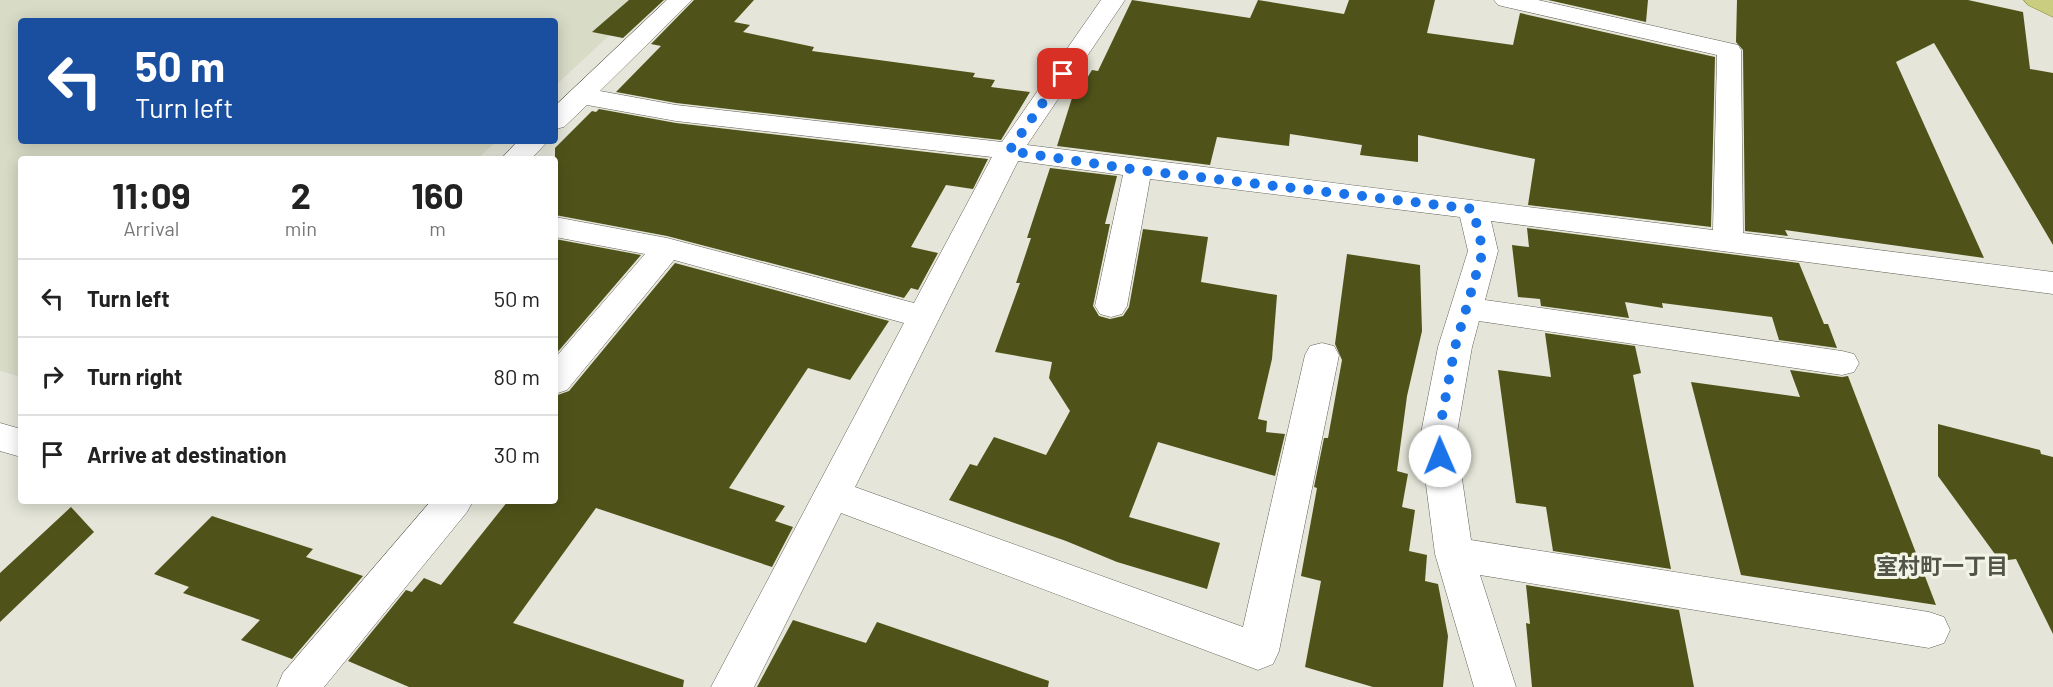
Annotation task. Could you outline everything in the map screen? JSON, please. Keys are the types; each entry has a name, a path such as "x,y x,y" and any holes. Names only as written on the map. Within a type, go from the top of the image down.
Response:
{"main road":[{"path":"2036,0 2053,10"}],"street":[{"path":"558,118 680,0"},
{"path":"732,687 1009,151 1113,0"},
{"path":"1506,0 1729,50 1728,242"},
{"path":"582,96 676,113 1009,151 1138,170 1473,209 2053,283"},
{"path":"518,156 531,144"},
{"path":"1111,306 1138,170"},
{"path":"1473,209 1483,251 1455,347 1438,438 1454,554 1495,687"},
{"path":"558,228 667,248 923,317"},
{"path":"558,377 667,248"},
{"path":"1466,308 1842,363"},
{"path":"832,494 1258,651 1322,355"},
{"path":"0,437 18,442"},
{"path":"306,685 452,504"},
{"path":"1454,554 1929,630"}],"shaded area":[{"path":"0,0 647,0 558,83 558,18 18,18 18,144 494,144 480,156 18,156 18,376 0,371"}],"building":[{"path":"629,0 664,0 623,38 592,32"},
{"path":"694,0 754,0 734,22 750,25 743,32 814,47 812,51 975,73 973,77 995,80 991,87 1030,92 1001,140 676,103 616,92 661,46 651,44"},
{"path":"1132,0 1250,18 1258,0 1344,14 1349,0 1435,0 1427,33 1513,45 1520,13 1715,57 1711,227 1528,205 1535,159 1418,135 1418,162 1360,155 1362,145 1290,134 1289,146 1217,137 1210,165 1057,146 1072,98 1075,98 1092,70 1098,71"},
{"path":"1548,0 1648,0 1646,22"},
{"path":"1737,0 1968,0 2023,12 2030,69 2053,73 2053,245 1934,43 1896,62 1984,258 1785,230 1788,236 1745,231 1743,50 1736,42"},
{"path":"599,109 676,123 988,159 973,189 946,185 911,247 938,253 918,290 911,288 904,298 667,236 558,216 558,156 555,156 555,148 592,111 596,112"},
{"path":"1050,168 1117,176 1105,224 1110,224 1093,306 1099,316 1110,319 1123,316 1129,307 1143,229 1208,237 1201,282 1277,295 1272,359 1258,419 1267,421 1266,432 1285,434 1275,476 1158,442 1129,517 1220,543 1207,589 1117,562 1066,541 949,500 970,464 977,466 994,437 1046,455 1070,411 1049,378 1052,362 995,352 1020,283 1016,283 1031,238 1027,238"},
{"path":"1527,228 1799,263 1824,324 1828,324 1837,348 1779,340 1772,317 1662,303 1663,308 1625,302 1629,318 1541,306 1540,299 1518,297 1512,245 1529,247"},
{"path":"558,240 641,255 558,352"},
{"path":"1347,254 1420,265 1422,331 1407,396 1397,471 1408,474 1402,507 1415,510 1409,551 1427,555 1425,581 1438,584 1448,636 1443,687 1373,687 1305,667 1321,581 1301,576 1317,488 1314,487 1324,438 1328,438 1342,360 1335,344"},
{"path":"675,263 889,321 850,380 808,368 729,488 785,506 775,521 793,527 772,567 596,508 513,623 684,680 683,687 409,687 348,661 406,590 412,592 424,578 441,585 506,504 558,504 558,395 569,391"},
{"path":"1545,333 1635,346 1641,373 1633,375 1671,569 1553,551 1546,507 1516,503 1498,370 1551,377"},
{"path":"1790,370 1848,376 1936,605 1741,575 1691,382 1800,397"},
{"path":"1938,424 2040,450 2041,454 2053,457 2053,634 2016,559 2000,561 1938,476"},
{"path":"71,507 94,532 0,622 0,573"},
{"path":"212,516 313,549 306,557 363,576 292,659 241,640 260,620 183,593 189,587 154,574"},
{"path":"1526,585 1679,610 1694,687 1532,687 1526,623 1530,624"},
{"path":"793,620 866,643 877,622 1049,681 1048,687 757,687"}],"district":[{"name":"室村町一丁目","path":"1942,565"}],"route":[{"path":"1063,74 1009,151 1138,170 1473,209 1483,251 1455,347 1438,438 1440,456"}]}
